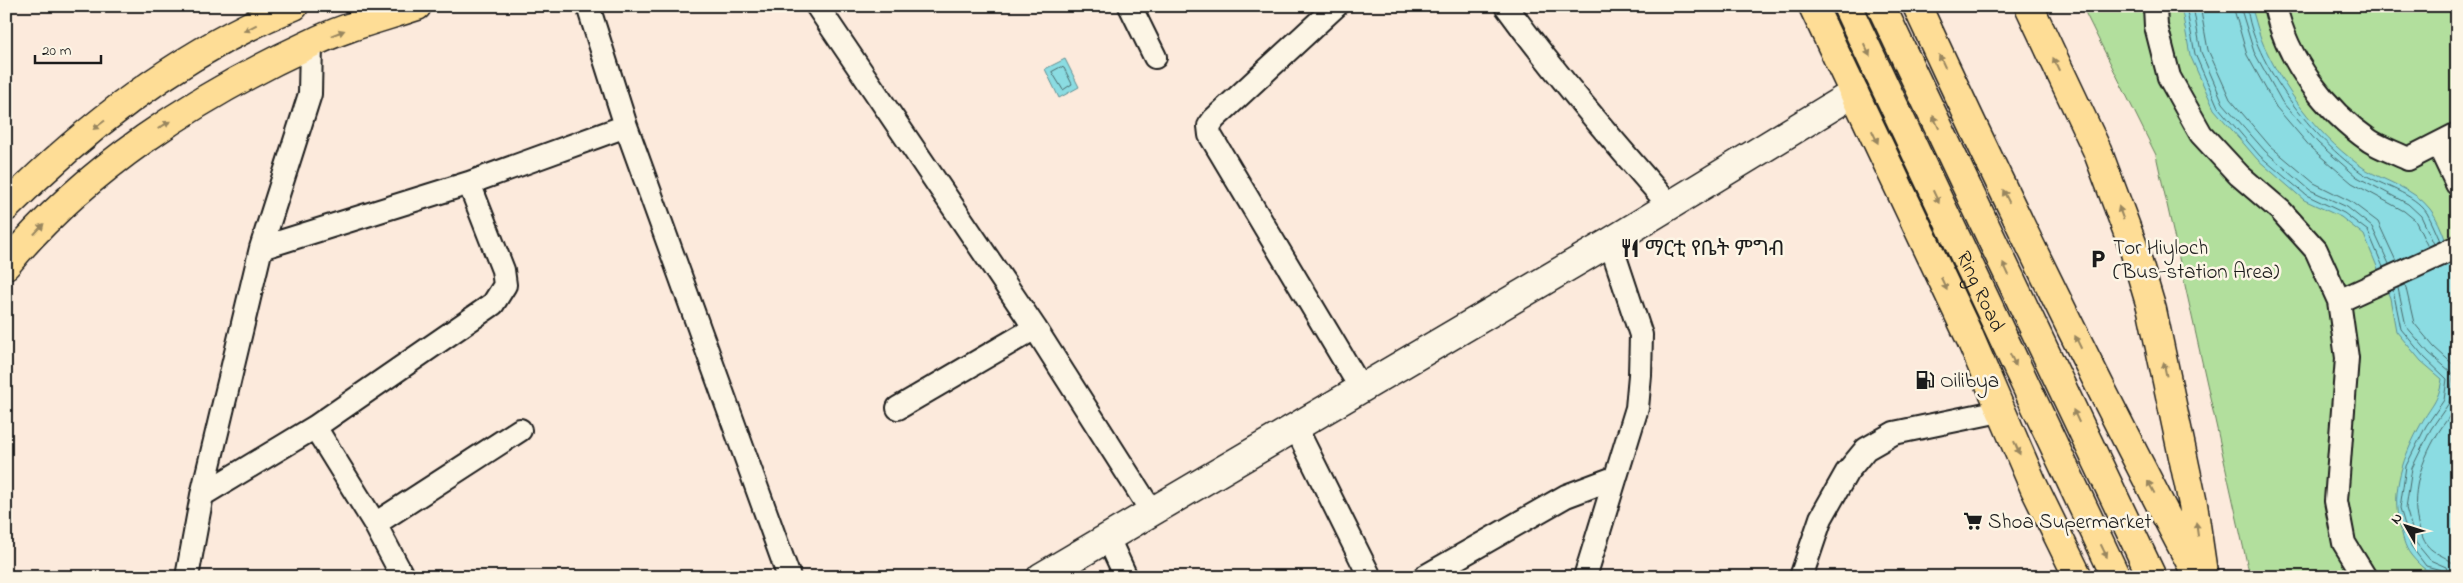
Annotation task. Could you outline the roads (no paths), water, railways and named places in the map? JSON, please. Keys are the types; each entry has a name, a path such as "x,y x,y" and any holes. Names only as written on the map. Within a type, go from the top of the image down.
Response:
{"main road":[{"path":"6,207 81,138 158,81 200,53 294,6"},
{"path":"6,265 55,212 154,131 221,90 311,43 417,6"},
{"path":"1813,6 1970,338 2000,410 2078,577"},
{"name":"Ring Road","path":"1846,6 2116,577"},
{"name":"Ring Road","path":"1881,6 2152,577"},
{"path":"1917,6 1977,137 2142,469 2198,577"},
{"path":"2029,6 2097,150 2138,264 2152,310 2193,504 2204,577"}],"street":[{"path":"588,6 626,126 789,577"},
{"path":"818,6 1035,328 1152,512"},
{"path":"1130,6 1155,57"},
{"path":"1336,6 1214,119 1209,126 1210,135 1362,390"},
{"path":"1506,6 1590,115 1670,206"},
{"path":"2155,6 2156,26 2169,77 2201,134 2239,175 2281,211 2316,250 2339,301 2347,358 2336,501 2344,543 2364,577"},
{"path":"2275,6 2279,25 2304,74 2340,116 2371,142 2408,159 2447,139 2457,184"},
{"path":"187,577 202,495 261,248 310,94 311,43"},
{"path":"1041,577 1362,390 1670,206 1854,93"},
{"path":"261,248 469,183 626,126"},
{"path":"202,495 315,427 493,304 505,285 503,270 469,183"},
{"path":"1584,577 1637,408 1641,335 1610,242"},
{"path":"2339,301 2457,247"},
{"path":"898,408 1035,328"},
{"path":"1801,577 1822,518 1847,472 1866,449 1894,433 2000,410"},
{"path":"315,427 375,524 403,577"},
{"path":"1296,428 1370,577"},
{"path":"375,524 520,430"},
{"path":"1424,577 1566,496 1614,478"},
{"path":"1108,538 1126,577"}],"water":[{"path":"2181,6 2251,6 2261,40 2266,50 2285,84 2308,116 2334,145 2365,169 2408,191 2424,202 2439,223 2457,276 2457,577 2436,575 2416,561 2405,545 2397,513 2398,487 2404,461 2421,424 2436,399 2442,379 2421,361 2396,331 2390,298 2364,235 2341,217 2304,200 2257,159 2214,109 2190,55"},
{"path":"1065,59 1079,87 1059,98 1045,69"}],"place":[{"name":"ማርቲ የቤት ምግብ","path":"1630,248"},
{"name":"Tor Hiyloch (Bus-station Area)","path":"2098,259"},
{"name":"Oilibya","path":"1925,380"},
{"name":"Shoa Supermarket","path":"1973,521"}]}
